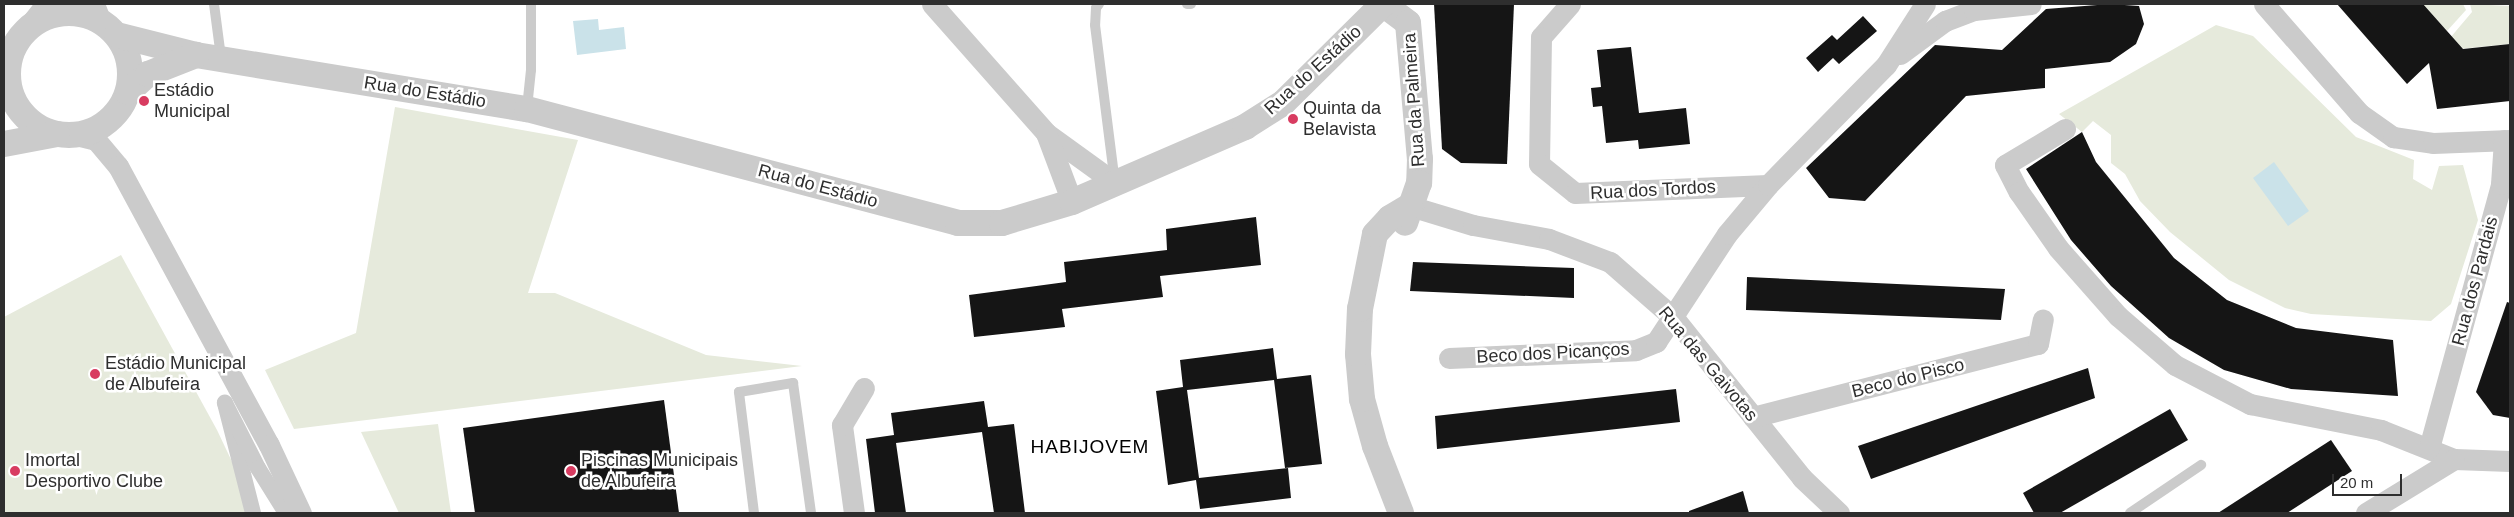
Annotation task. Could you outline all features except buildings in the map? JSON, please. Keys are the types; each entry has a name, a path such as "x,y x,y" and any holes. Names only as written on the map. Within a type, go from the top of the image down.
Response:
{"street":[{"path":"28,27 46,4"},
{"path":"932,4 1046,133 1115,183"},
{"name":"Rua do Estádio","path":"302,513 269,445 118,166 96,140 46,131 22,114 12,96 6,69 12,48 28,27 58,13 79,12 196,56 527,109 958,223 1002,223 1072,202 1245,128 1275,108 1383,4"},
{"name":"Rua da Palmeira","path":"1383,4 1408,23 1420,159 1419,183 1410,206 1404,230 1368,272 1360,309 1358,354 1362,399 1375,446 1402,513"},
{"name":"Rua dos Tordos","path":"1570,4 1541,37 1539,164 1574,193 1768,185"},
{"path":"1886,64 1925,4"},
{"path":"1674,318 1728,234 1768,185 1886,64 1945,21 1974,10 2006,5 2031,4"},
{"name":"Rua dos Pardais","path":"2264,4 2358,113 2393,137 2433,143 2507,140 2501,184 2429,448"},
{"name":"Rua do Estádio","path":"104,20 128,55 131,78 128,92"},
{"name":"Rua do Estádio","path":"68,134 90,133 112,118 128,92 148,74 196,56"},
{"path":"2065,129 2005,166 2019,192 2058,248 2118,316 2175,365 2250,404 2381,430 2454,459 2510,461"},
{"path":"1046,133 1072,202"},
{"path":"4,144 68,134"},
{"name":"Rua das Gaivotas","path":"1410,206 1473,225 1549,239 1610,262 1674,318 1802,478 1839,513"},
{"name":"Beco dos Picanços","path":"1448,358 1636,350 1656,342 1674,318"},
{"name":"Beco do Pisco","path":"1753,417 2038,344 2043,319"},
{"path":"854,513 842,426 864,388"},
{"path":"253,513 225,403 258,468 286,513"},
{"path":"2366,513 2454,459"}],"lane":[{"path":"214,4 222,59"},
{"path":"527,109 531,70 531,4"},
{"path":"1099,4 1096,8 1095,25 1115,183"},
{"path":"754,513 739,392 793,383 811,513"},
{"path":"2130,513 2201,465"}],"shaded area":[{"path":"2423,4 2463,4 2466,10 2447,31"},
{"path":"2470,4 2510,6 2510,44 2439,51 2472,12"},
{"path":"2216,25 2253,36 2356,137 2414,160 2413,179 2432,190 2439,166 2463,165 2478,220 2451,304 2431,321 2311,314 2285,308 2229,280 2170,232 2140,201 2125,174 2111,163 2111,135 2093,121 2082,132 2059,114"},
{"path":"395,107 578,140 528,293 555,293 706,355 802,366 294,429 265,370 356,333"},
{"name":"Estádio Municipal de Albufeira","path":"121,255 217,430 235,468 248,513 4,513 4,317"},
{"path":"438,424 451,513 399,513 361,432"}],"water":[{"path":"598,19 599,30 624,27 626,49 577,55 573,21"},
{"path":"2274,162 2309,211 2288,226 2253,178"}],"place":[{"name":"Estádio Municipal","path":"144,101"},
{"name":"Quinta da Belavista","path":"1293,119"},
{"name":"Estádio Municipal de Albufeira","path":"95,374"},
{"name":"Imortal Desportivo Clube","path":"15,471"},
{"name":"Piscinas Municipais de Albufeira","path":"571,471"}],"district":[{"name":"HABIJOVEM","path":"1090,447"}]}
